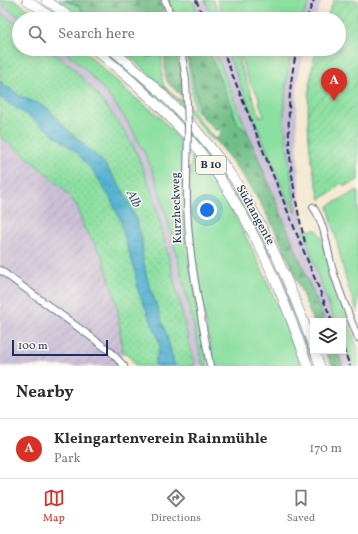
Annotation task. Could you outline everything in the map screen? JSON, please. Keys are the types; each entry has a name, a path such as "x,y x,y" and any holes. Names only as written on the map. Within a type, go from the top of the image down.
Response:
{"highway":[{"path":"27,0 44,12"},
{"path":"46,0 62,12"},
{"name":"Südtangente","path":"102,56 132,81 186,135 209,162 229,192 248,224 271,272 308,366"},
{"name":"Südtangente","path":"119,56 168,101 214,152 234,179 269,241 295,300 310,339"},
{"path":"316,354 320,366"}],"street":[{"path":"165,0 169,12"},
{"name":"Kurzheckweg","path":"182,56 186,80 188,119 187,225 190,254 210,366"},
{"path":"313,207 316,211 325,236 335,277 358,338"},
{"path":"0,270 111,352 124,366"}],"shaded area":[{"path":"192,0 205,0 210,12 198,12"},
{"path":"311,0 322,0 318,12 305,12"},
{"path":"0,3 12,12 12,21 0,12"},
{"path":"59,56 70,56 96,80 122,113 143,150 156,179 168,220 203,366 195,366 153,194 135,149 123,129 100,98 70,65"},
{"path":"217,56 229,56 283,190 296,214 284,119 284,105 291,56 303,56 297,82 297,138 300,207 313,264 334,318 324,318"},
{"path":"0,136 63,188 77,206 83,226 102,255 117,305 123,353 118,359 124,366 0,366"},
{"path":"346,348 353,366 343,366 338,354 346,354"}],"green space":[{"path":"0,0 15,0 32,12 12,12 0,3"},
{"path":"58,0 64,0 79,6 83,12 74,12"},
{"path":"64,0 160,0 164,12 83,12 79,6"},
{"path":"168,0 192,0 198,12 172,12"},
{"path":"205,0 213,0 219,12 210,12"},
{"path":"217,0 311,0 305,12 222,12"},
{"path":"334,0 358,0 358,180 345,186 341,183 332,192 320,199 309,144 308,103 311,75 315,56 346,56 346,12 329,12"},
{"path":"0,12 12,21 12,56 59,56 70,65 90,86 123,129 135,149 153,194 195,366 136,366 128,354 123,353 117,305 102,255 83,226 77,206 63,188 0,136"},
{"path":"70,56 90,56 134,97 157,114 185,146 183,215 186,245 208,366 203,366 172,236 160,192 148,160 127,121 118,108 98,83"},
{"path":"107,56 113,56 118,60 172,111 205,148 225,175 252,218 274,263 303,333 312,357 311,359 293,315 232,190"},
{"path":"129,56 162,56 162,78 164,86 177,98 188,104 194,114 215,139 213,140 170,93"},
{"path":"165,56 178,56 183,81 184,98 168,83 165,75"},
{"path":"186,56 188,56 200,115 194,108"},
{"path":"188,56 211,56 238,124 248,133 324,318 312,318 275,230 250,187 215,139 221,133 220,129 216,131 200,115"},
{"path":"211,56 217,56 248,133 238,124"},
{"path":"229,56 237,56 260,117 264,116 259,102 259,97 250,83 240,56 291,56 286,84 284,119 296,214 283,190"},
{"path":"192,154 227,203 242,229 268,282 301,366 214,366 193,255 189,201"},
{"path":"358,190 358,313 348,287 328,206"},
{"path":"305,230 317,230 322,239 334,282 358,349 358,366 353,366 346,348 346,318 334,318 314,265"},
{"path":"326,354 338,354 343,366 332,366"}],"water":[{"path":"0,81 20,96 48,108 65,127 104,163 124,192 134,214 142,238 143,259 147,278 166,333 175,366 156,366 155,361 160,345 138,291 135,270 120,219 110,198 95,173 75,151 40,124 0,97"}],"railway":[{"path":"196,0 201,12"},
{"path":"309,12 314,0"},
{"path":"225,56 331,318"},
{"path":"296,56 292,73 290,97 289,146 291,170 299,218 305,242"},
{"path":"345,354 350,366"}],"place":[{"name":"Kleingartenverein Rainmühle","path":"334,101"}],"water label":[{"name":"Alb","path":"133,199"}]}
